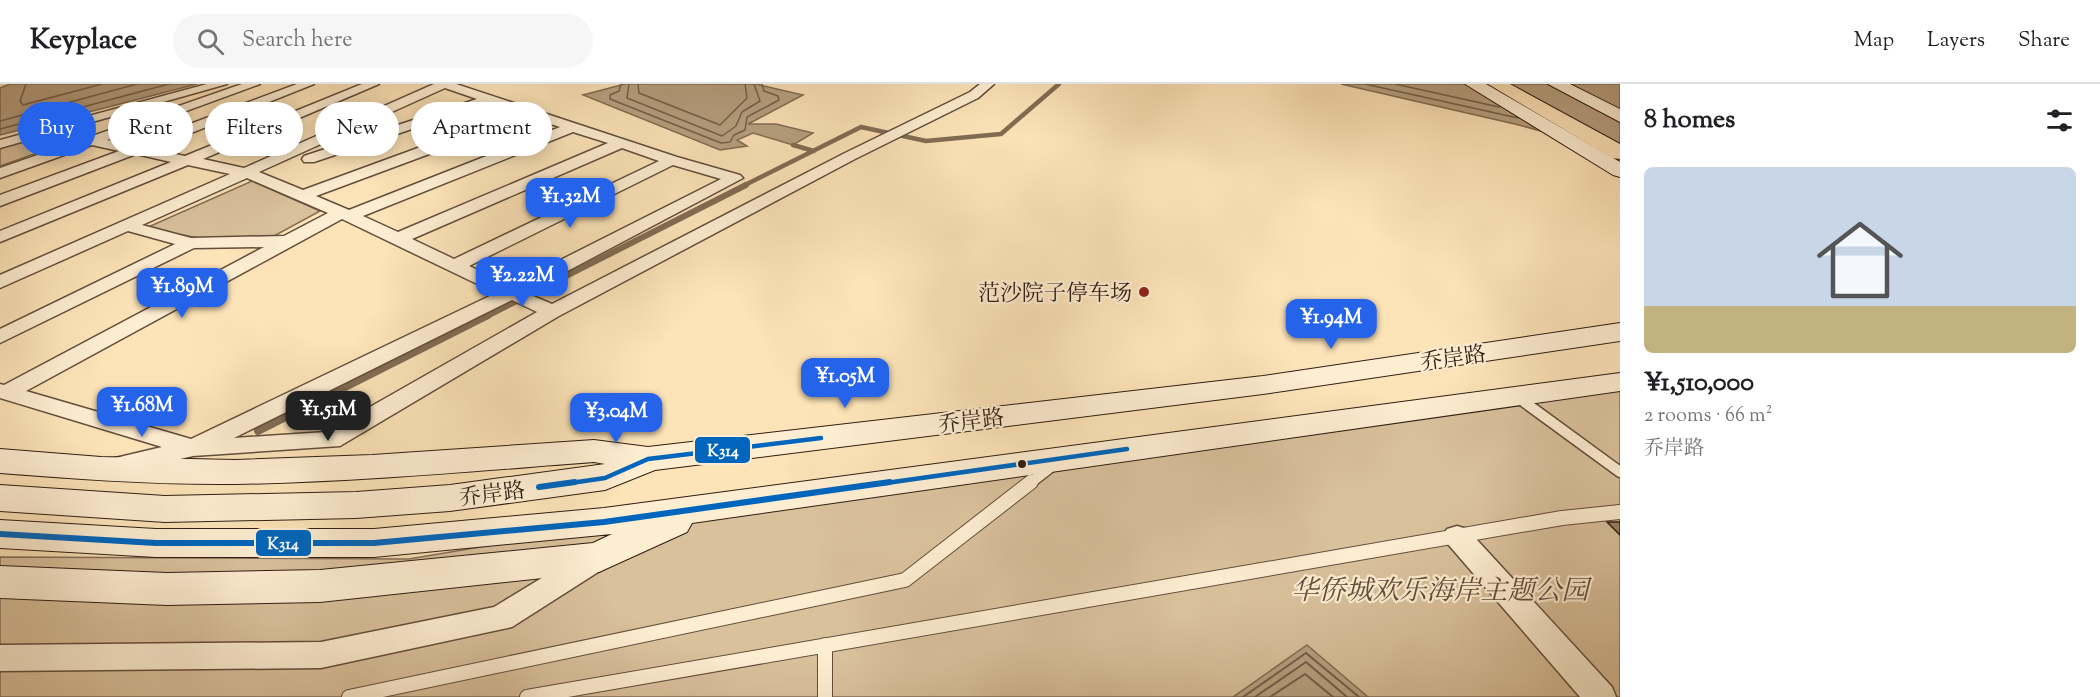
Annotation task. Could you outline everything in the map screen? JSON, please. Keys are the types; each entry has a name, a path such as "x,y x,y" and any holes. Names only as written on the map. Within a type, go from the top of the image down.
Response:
{"highway":[{"path":"1497,84 1620,153"},
{"path":"1529,84 1620,133"}],"street":[{"path":"0,144 221,84"},
{"path":"96,139 254,84"},
{"path":"193,128 308,84"},
{"path":"0,237 373,84"},
{"path":"0,282 249,173 444,84 499,102"},
{"path":"284,470 545,310 920,120 974,95 988,84"},
{"path":"1474,84 1620,171"},
{"path":"1557,84 1620,116"},
{"path":"249,173 292,165 490,99"},
{"path":"3,392 193,448 511,293 735,178 672,160 552,120"},
{"path":"3,392 287,240 344,215 573,127"},
{"path":"397,239 621,143"},
{"path":"0,173 48,156"},
{"path":"0,201 119,156"},
{"path":"166,156 249,173 397,239 545,310"},
{"path":"302,196 411,156"},
{"path":"453,266 672,160"},
{"path":"127,226 191,243 287,240"},
{"path":"0,337 191,243"},
{"name":"乔岸路","path":"0,498 165,509 356,505 450,498 605,478 648,459 1263,385 1620,332"},
{"path":"0,582 167,589 320,586 602,539 704,507 1620,381"},
{"path":"101,470 193,448 332,441"},
{"path":"0,460 101,470 284,470 372,467 594,451 648,459"},
{"name":"乔岸路","path":"0,534 156,543 374,543 602,539"},
{"path":"1457,536 1600,697"},
{"path":"0,658 321,655 501,618 602,539"}],"lane":[{"path":"1516,396 1620,472"},
{"path":"349,697 905,580 1061,458"},
{"path":"527,697 1562,518 1620,512"},
{"path":"825,645 825,697"}],"green space":[{"path":"18,142 18,156 28,156 0,166 0,148"},
{"path":"252,181 320,211 274,236 199,238 146,228"},
{"name":"华侨城欢乐海岸主题公园","path":"1620,386 1620,697 0,697 0,557 409,559 776,497"}],"water":[{"path":"10,84 197,84 127,102 108,102 108,107 96,110 96,102 18,102 18,130 0,135 0,88"},
{"path":"625,84 756,84 803,95 748,124 776,124 813,133 793,145 753,133 737,140 747,146 720,150 583,95"},
{"path":"1341,84 1620,84 1620,153 1519,125"},
{"path":"1307,645 1368,697 1233,697"}],"building":[{"path":"1607,522 1620,522 1620,535"}],"waterway":[{"path":"813,151 861,127 926,141 1001,134 1059,84"},
{"path":"793,145 813,151"},
{"path":"743,186 813,151"},
{"path":"485,317 746,185"},
{"path":"258,431 488,315"}],"transit line":[{"name":"K314","path":"539,487 605,478 648,459 821,438"},
{"name":"K314","path":"0,534 156,543 374,543 604,522 1127,449"}],"place":[{"name":"范沙院子停车场","path":"1144,292"}]}
